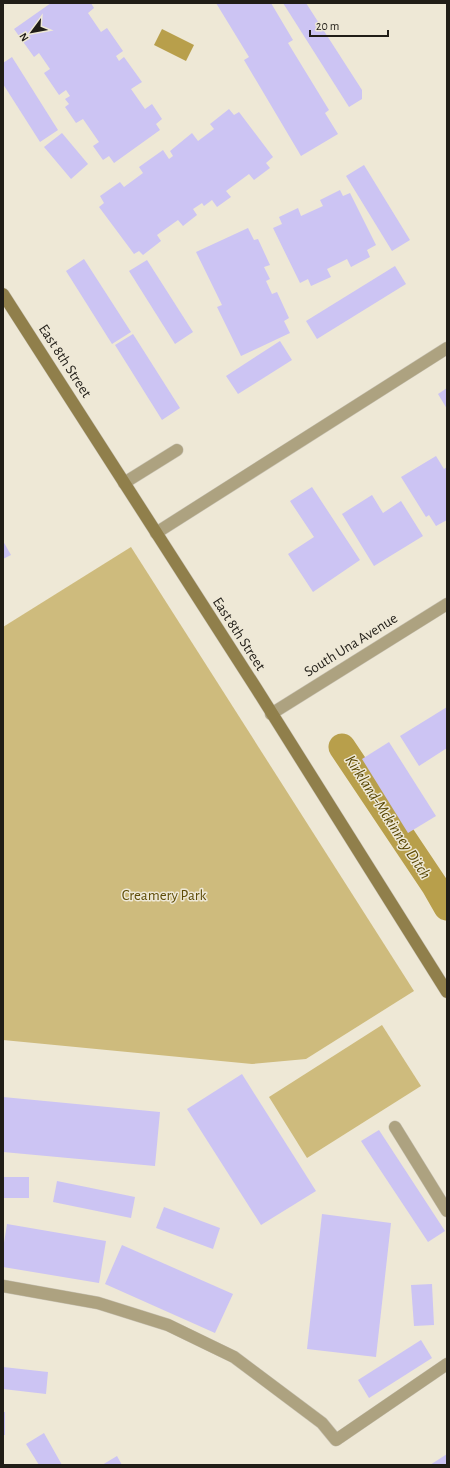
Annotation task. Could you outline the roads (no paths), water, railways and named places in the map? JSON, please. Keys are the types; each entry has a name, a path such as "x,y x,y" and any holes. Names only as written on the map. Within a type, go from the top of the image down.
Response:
{"street":[{"name":"East 8th Street","path":"3,294 447,992"},
{"path":"156,533 447,348"},
{"path":"124,483 177,450"},
{"name":"South Una Avenue","path":"271,714 447,604"},
{"path":"395,1127 447,1212"},
{"path":"3,1286 98,1303 174,1328 234,1357 322,1423 336,1440 447,1364"}],"waterway":[{"name":"Kirkland-Mckinney Ditch","path":"342,747 435,886 447,907"}],"park label":[{"name":"Creamery Park","path":"164,895"}]}
